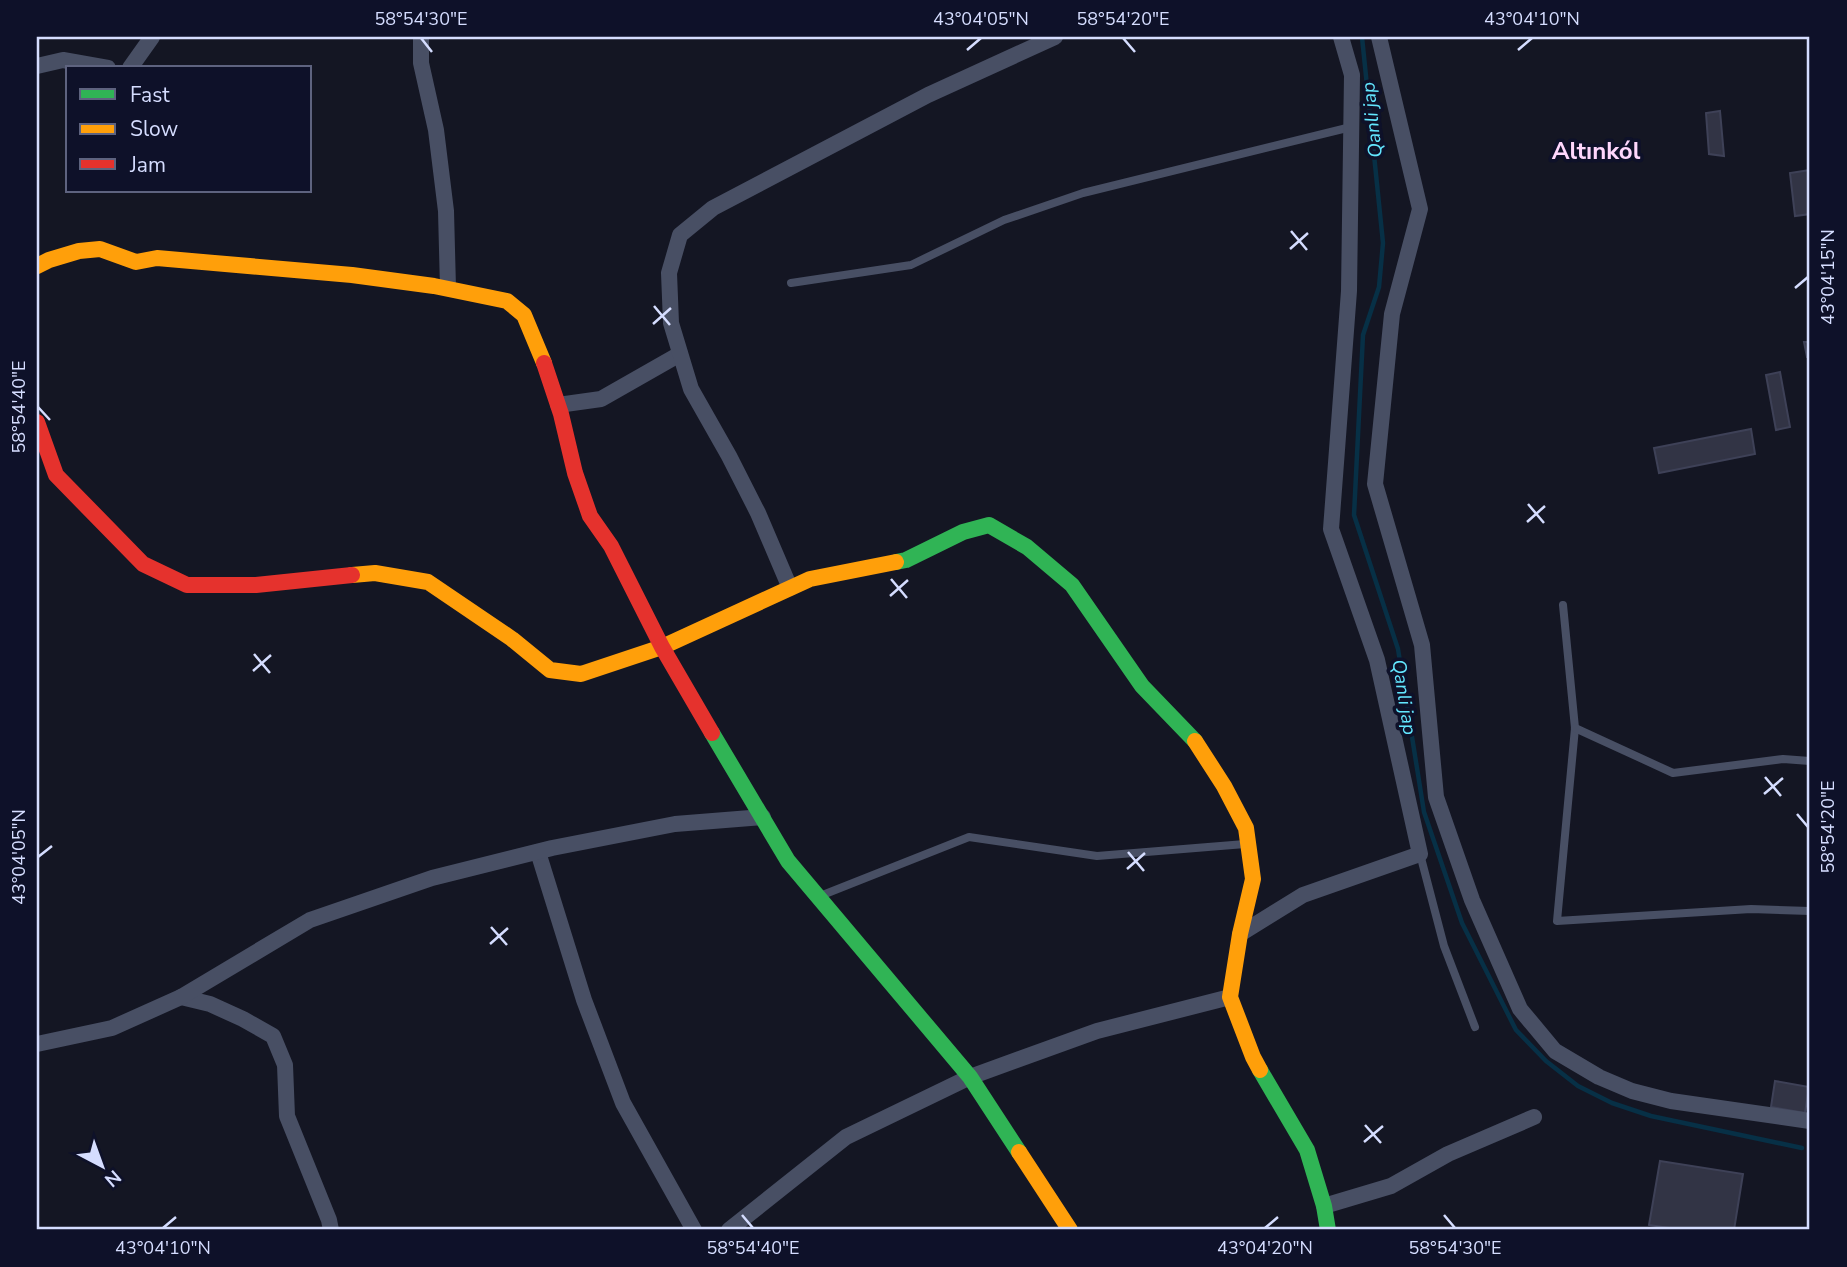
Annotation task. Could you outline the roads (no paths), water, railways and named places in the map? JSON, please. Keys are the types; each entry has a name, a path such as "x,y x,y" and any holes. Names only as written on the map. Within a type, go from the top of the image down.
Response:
{"street":[{"path":"131,66 152,37"},
{"path":"421,37 421,63 436,130 446,211 448,288"},
{"path":"790,588 730,456 691,389 680,354 671,323 669,273 680,235 713,208 928,95 1055,37"},
{"path":"1240,934 1303,895 1420,854 1377,660 1331,529 1349,291 1352,75 1341,37"},
{"path":"1379,37 1420,209 1392,313 1375,484 1422,645 1436,797 1472,900 1520,1009 1555,1051 1599,1077 1632,1091 1671,1101 1810,1121"},
{"path":"37,66 63,60 97,66"},
{"path":"37,266 79,251 100,249 136,262 158,258 352,275 448,288 507,301 524,315 537,343 558,405 575,473 590,516 611,546 662,647 789,861 970,1077 1070,1230"},
{"path":"558,405 601,399 680,354"},
{"path":"37,422 56,475 143,564 187,585 256,585 375,573 428,582 512,639 550,670 581,674 662,647 810,579 906,560 963,532 989,525 1027,547 1072,585 1142,686 1194,739 1224,786 1246,828 1253,879 1240,934 1230,997 1253,1057 1307,1150 1324,1206 1328,1230"},
{"path":"37,1044 112,1028 181,997 310,920 432,878 538,852 675,824 763,817"},
{"path":"538,852 584,1000 624,1103 694,1230"},
{"path":"181,997 210,1004 273,1036 285,1065 287,1116 331,1230"},
{"path":"729,1230 846,1136 970,1077 1097,1031 1230,997"},
{"path":"1324,1206 1391,1186 1448,1154 1534,1117"}],"lane":[{"path":"791,283 911,265 1004,220 1083,193 1351,127"},
{"path":"1563,605 1576,728 1557,921 1751,909 1810,911"},
{"path":"1576,728 1673,772 1783,759 1810,761"},
{"path":"818,896 969,837 1097,856 1248,844"},
{"path":"1420,854 1444,946 1475,1027"}],"waterway":[{"name":"Qanli jap","path":"1362,37 1383,243 1379,287 1363,335 1354,515 1398,649 1424,812 1462,923 1516,1030 1546,1061 1578,1086 1612,1103 1651,1116 1802,1148"}],"district":[{"name":"Altınkól","path":"1596,151"}]}
